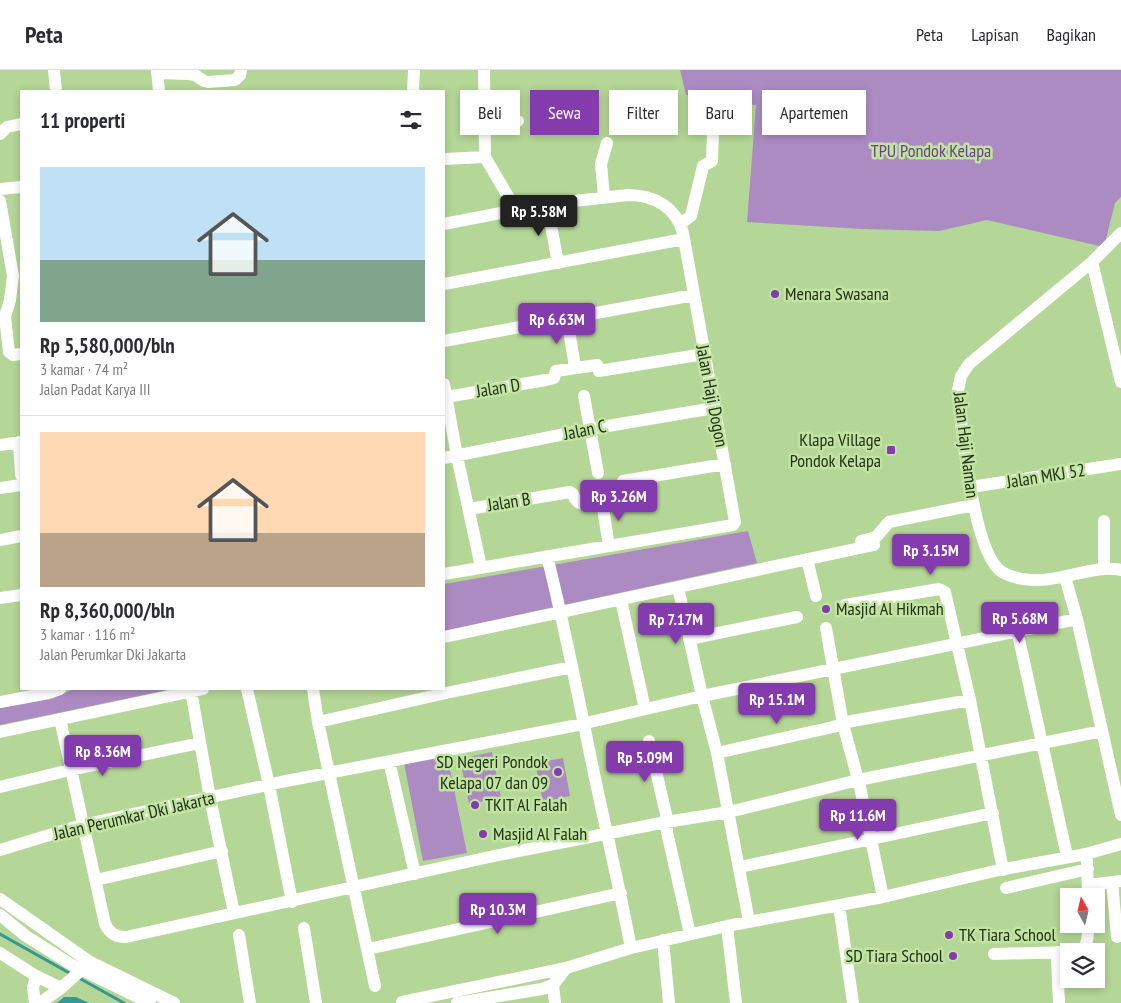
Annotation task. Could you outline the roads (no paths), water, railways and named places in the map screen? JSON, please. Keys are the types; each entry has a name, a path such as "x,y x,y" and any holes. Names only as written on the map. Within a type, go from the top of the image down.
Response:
{"street":[{"path":"54,70 56,90"},
{"path":"159,90 157,72 183,73 195,75 204,81 220,81 235,80 240,75 241,70"},
{"path":"413,90 414,70"},
{"path":"484,70 484,90"},
{"path":"0,134 7,127 20,124"},
{"path":"485,135 486,157 516,210"},
{"path":"680,224 691,216 703,166 712,161 713,135"},
{"path":"604,197 602,164 607,143"},
{"path":"445,160 486,157"},
{"path":"0,189 20,187"},
{"name":"Jalan Haji Dogon","path":"445,224 546,204 604,197 641,195 672,210 680,224 684,239 725,464 734,524 445,574"},
{"path":"0,201 13,276 10,300 2,317 9,352 13,355 20,354"},
{"path":"546,204 558,263"},
{"name":"Jalan Haji Naman","path":"1121,233 1092,262 969,364 958,383 974,505 982,542 993,563 1001,571 1011,576 1032,579 1066,577 1104,569 1121,570"},
{"path":"445,284 684,239"},
{"path":"1092,262 1120,374"},
{"path":"445,341 694,295"},
{"path":"567,318 575,367 597,365 599,371 704,354"},
{"name":"Jalan D","path":"445,390 550,379 554,378 556,371 575,367"},
{"path":"445,390 450,457 469,509 481,567"},
{"path":"584,396 598,473"},
{"name":"Jalan C","path":"450,457 590,429 714,408"},
{"path":"0,445 20,442"},
{"path":"623,481 725,464"},
{"name":"Jalan MKJ 52","path":"971,488 1121,464"},
{"path":"0,488 20,485"},
{"name":"Jalan B","path":"469,509 570,492 579,504 602,502 609,546"},
{"path":"445,637 678,588 875,541 887,523 974,505"},
{"path":"1104,521 1104,569"},
{"path":"0,540 20,536"},
{"path":"547,556 562,612 607,834 621,893 630,948"},
{"path":"806,556 816,596"},
{"path":"1066,577 1121,815"},
{"path":"678,588 717,753 749,921"},
{"path":"845,605 943,589 945,592 970,700 1003,870"},
{"path":"0,598 20,595"},
{"path":"621,600 645,709"},
{"path":"689,639 797,617"},
{"name":"Jalan Perumkar Dki Jakarta","path":"0,850 82,825 330,772 584,723 702,696 958,645 1017,630 1077,619"},
{"path":"826,628 835,670 843,724 858,780 883,896"},
{"path":"1017,630 1067,856"},
{"path":"445,688 572,667"},
{"path":"0,702 57,690"},
{"path":"0,732 197,690 200,743 234,913"},
{"path":"247,690 270,785 292,902"},
{"path":"313,690 318,722 375,986"},
{"path":"318,722 438,690"},
{"path":"717,753 843,724 970,700"},
{"path":"60,719 105,924 108,930 118,937 134,936 292,902 494,856 666,822 729,812 858,780 1102,730"},
{"path":"649,741 690,934"},
{"path":"0,787 70,770 200,743"},
{"path":"390,761 415,874"},
{"path":"740,867 992,813"},
{"path":"402,1002 566,968 630,948 749,921 839,905 1067,856 1086,854 1121,844"},
{"path":"96,880 222,851"},
{"path":"1086,854 1088,888"},
{"path":"1006,888 1088,869"},
{"path":"1096,888 1116,881 1117,937"},
{"path":"368,949 621,893"},
{"path":"0,899 22,914 83,969 174,1003"},
{"path":"839,905 853,1003"},
{"path":"6,923 22,914"},
{"path":"0,915 6,923 26,936 83,969 150,1003"},
{"path":"727,926 736,1003"},
{"path":"304,928 316,1003"},
{"path":"239,935 250,1003"},
{"path":"663,940 668,1003"},
{"path":"994,954 1060,952"},
{"path":"0,953 36,976 64,985"},
{"path":"1059,1003 1057,959 1060,956"},
{"path":"457,1003 542,989 553,985 566,968"},
{"path":"40,1003 83,969"},
{"path":"35,1003 33,988 36,976"},
{"path":"553,985 556,1003"}],"water":[{"path":"64,997 76,997 89,1003 57,1003"}],"waterway":[{"path":"0,934 71,974"},
{"path":"79,978 124,1003"}],"place":[{"name":"Menara Swasana","path":"775,294"},
{"name":"Klapa Village Pondok Kelapa","path":"891,450"},
{"name":"Masjid Al Hikmah","path":"826,609"},
{"name":"SD Negeri Pondok Kelapa 07 dan 09","path":"558,772"},
{"name":"TKIT Al Falah","path":"475,805"},
{"name":"Masjid Al Falah","path":"483,834"},
{"name":"TK Tiara School","path":"949,935"},
{"name":"SD Tiara School","path":"953,956"}],"park label":[{"name":"TPU Pondok Kelapa","path":"931,151"}]}
